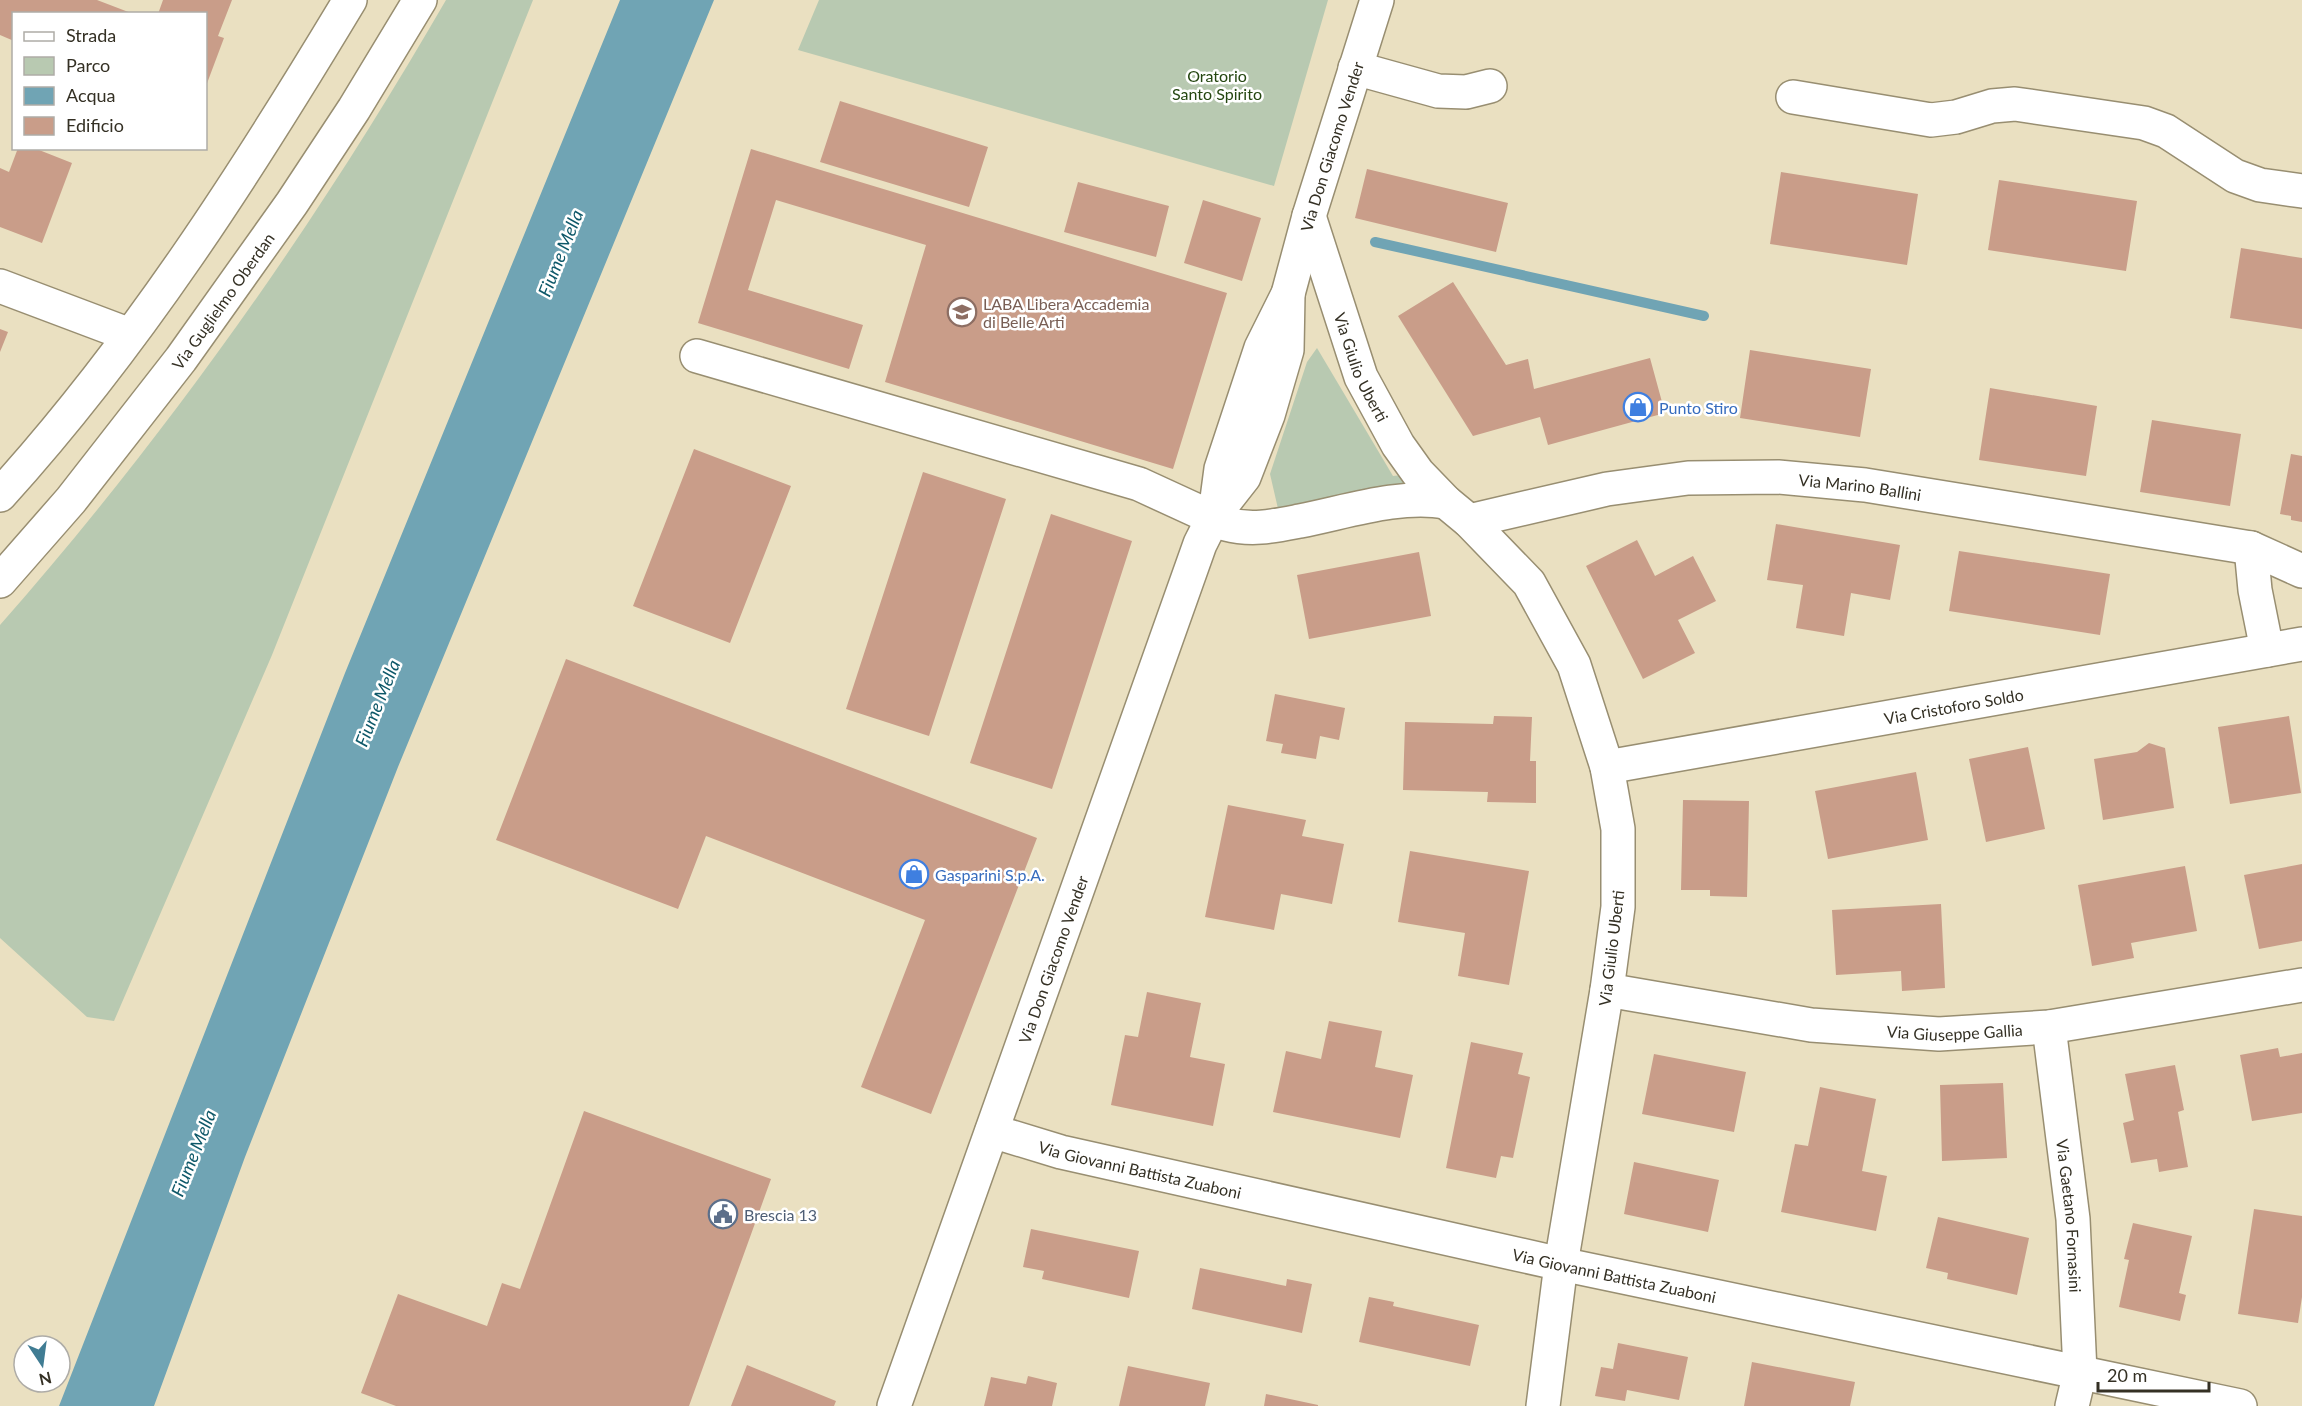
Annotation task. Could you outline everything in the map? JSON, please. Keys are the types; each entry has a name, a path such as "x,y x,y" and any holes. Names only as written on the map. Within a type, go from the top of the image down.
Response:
{"street":[{"path":"0,495 130,335 251,163 350,0"},
{"name":"Via Guglielmo Oberdan","path":"0,580 71,500 182,359 292,203 354,109 420,0"},
{"name":"Via Don Giacomo Vender","path":"894,1406 1200,544 1214,516 1221,469 1261,348 1288,294 1309,216 1377,0"},
{"path":"1355,68 1438,91 1466,92 1490,86"},
{"path":"1793,97 1931,120 1956,117 1992,106 2014,104 2144,123 2166,131 2235,176 2260,185 2302,191"},
{"name":"Via Giulio Uberti","path":"1309,216 1362,376 1408,460 1529,583 1574,665 1607,766 1618,829 1618,907 1607,990 1561,1264 1543,1406"},
{"path":"0,286 130,335"},
{"path":"697,356 1139,484 1241,528 1255,529 1411,499 1458,512"},
{"name":"Via Marino Ballini","path":"1458,512 1688,478 1778,477 1864,485 2251,548 2302,571"},
{"path":"2251,548 2255,590 2267,650"},
{"name":"Via Cristoforo Soldo","path":"1607,766 2302,644"},
{"name":"Via Giuseppe Gallia","path":"1607,990 1811,1025 1940,1034 2049,1027 2302,984"},
{"name":"Via Gaetano Fornasini","path":"2049,1027 2073,1219 2080,1372 2072,1406"},
{"name":"Via Giovanni Battista Zuaboni","path":"992,1131 1061,1152 1561,1264 2240,1406"}],"green space":[{"path":"446,0 533,0 272,655 114,1021 87,1017 0,938 0,625 123,478 238,324 346,164"},
{"name":"Oratorio Santo Spirito","path":"819,0 1328,0 1274,186 798,50"},
{"path":"1317,348 1393,476 1402,475 1407,483 1404,487 1279,513 1270,474 1307,362"}],"water":[{"name":"Fiume Mella","path":"620,0 714,0 398,767 245,1157 154,1406 59,1406 64,1394 72,1394 72,1373 345,673"}],"building":[{"path":"0,0 97,0 128,12 12,12 12,40 0,35"},
{"path":"163,0 232,0 218,36 224,38 207,83 207,12 159,12"},
{"path":"840,101 988,147 969,207 820,162"},
{"name":"LABA Libera Accademia di Belle Arti","path":"751,149 1227,293 1173,469 885,382 926,245 776,200 748,290 863,325 849,369 698,323"},
{"path":"17,150 39,150 72,163 42,243 0,227 0,168 9,172"},
{"path":"1367,169 1508,203 1496,252 1355,218"},
{"path":"1781,172 1918,194 1907,265 1770,244"},
{"path":"1999,180 2137,201 2126,271 1988,250"},
{"path":"1078,182 1169,206 1156,257 1064,232"},
{"path":"1203,200 1261,218 1242,281 1184,263"},
{"path":"2241,248 2302,258 2302,329 2230,318"},
{"path":"1453,282 1506,365 1528,359 1534,389 1650,358 1665,413 1548,445 1540,417 1473,436 1398,316"},
{"path":"0,329 8,332 0,352"},
{"path":"1750,350 1871,369 1860,437 1740,418"},
{"path":"1990,388 2097,406 2086,476 1979,460"},
{"path":"2152,420 2241,434 2230,506 2140,492"},
{"path":"694,449 791,486 730,643 633,606"},
{"path":"2291,454 2302,456 2302,522 2291,520 2291,516 2280,514"},
{"path":"923,472 1006,499 929,736 846,709"},
{"path":"1051,514 1132,541 1052,789 970,763"},
{"path":"1776,524 1900,545 1890,600 1851,593 1844,636 1796,628 1803,585 1767,580"},
{"path":"1637,540 1655,576 1693,556 1716,601 1678,620 1695,653 1643,679 1586,566"},
{"path":"1959,551 2110,574 2100,635 1949,611"},
{"path":"1419,552 1431,616 1309,639 1297,575"},
{"name":"Gasparini S.p.A.","path":"566,659 1037,838 931,1114 861,1087 925,920 706,836 678,909 496,840"},
{"path":"1275,694 1345,708 1339,740 1320,736 1316,759 1281,753 1283,744 1266,741"},
{"path":"1494,716 1532,717 1530,761 1536,761 1536,803 1487,802 1488,792 1403,790 1405,722 1493,724"},
{"path":"2289,716 2301,793 2230,804 2218,727"},
{"path":"2149,743 2165,748 2174,808 2103,820 2094,759 2137,752"},
{"path":"2028,747 2045,829 1986,842 1969,759"},
{"path":"1916,772 1928,840 1828,859 1815,791"},
{"path":"1683,800 1749,801 1747,897 1710,896 1710,890 1681,890"},
{"path":"1228,805 1306,820 1302,836 1344,844 1332,904 1281,894 1274,930 1205,917"},
{"path":"1410,851 1529,871 1509,985 1458,976 1465,933 1398,922"},
{"path":"2302,864 2302,941 2259,949 2244,875"},
{"path":"2185,866 2197,931 2131,943 2134,958 2092,966 2078,885"},
{"path":"1941,904 1945,988 1902,991 1901,971 1836,975 1832,910"},
{"path":"1147,992 1201,1003 1190,1057 1225,1064 1213,1126 1111,1105 1125,1035 1138,1037"},
{"path":"1329,1021 1382,1031 1375,1067 1413,1075 1400,1138 1273,1112 1286,1051 1321,1059"},
{"path":"1471,1042 1523,1053 1518,1074 1530,1077 1513,1158 1501,1156 1496,1178 1446,1168"},
{"path":"2278,1048 2280,1057 2302,1053 2302,1113 2252,1121 2240,1055"},
{"path":"1654,1054 1746,1072 1734,1132 1642,1114"},
{"path":"2175,1065 2184,1110 2178,1112 2188,1167 2159,1172 2157,1159 2131,1163 2123,1123 2134,1120 2125,1074"},
{"path":"2003,1083 2007,1158 1942,1161 1940,1085"},
{"path":"1820,1087 1876,1099 1862,1171 1887,1176 1876,1231 1781,1212 1795,1144 1808,1146"},
{"path":"584,1111 771,1179 689,1406 396,1406 361,1393 398,1294 487,1326 502,1283 520,1289"},
{"path":"1634,1162 1719,1180 1708,1232 1624,1214"},
{"path":"2254,1209 2302,1216 2302,1297 2298,1323 2238,1314"},
{"path":"1938,1217 2029,1238 2017,1295 1947,1279 1948,1273 1926,1268"},
{"path":"2133,1223 2192,1236 2179,1293 2186,1295 2180,1321 2119,1307 2129,1260 2124,1259"},
{"path":"1031,1229 1139,1251 1129,1298 1042,1279 1044,1271 1023,1267"},
{"path":"1200,1268 1286,1286 1287,1279 1312,1284 1302,1333 1192,1309"},
{"path":"1369,1297 1394,1302 1393,1306 1479,1325 1470,1366 1359,1342"},
{"path":"1618,1343 1688,1357 1679,1400 1627,1390 1625,1401 1595,1396 1601,1367 1613,1369"},
{"path":"1752,1362 1855,1382 1850,1406 1744,1406"},
{"path":"747,1365 836,1401 834,1406 731,1406"},
{"path":"1128,1366 1210,1383 1205,1406 1119,1406"},
{"path":"1028,1376 1057,1383 1052,1406 984,1406 991,1377 1026,1384"},
{"path":"1266,1394 1318,1405 1318,1406 1264,1406"}],"waterway":[{"path":"1375,242 1704,316"}],"place":[{"name":"LABA Libera Accademia di Belle Arti","path":"962,312"},
{"name":"Punto Stiro","path":"1638,407"},
{"name":"Gasparini S.p.A.","path":"914,874"},
{"name":"Brescia 13","path":"723,1214"}]}
